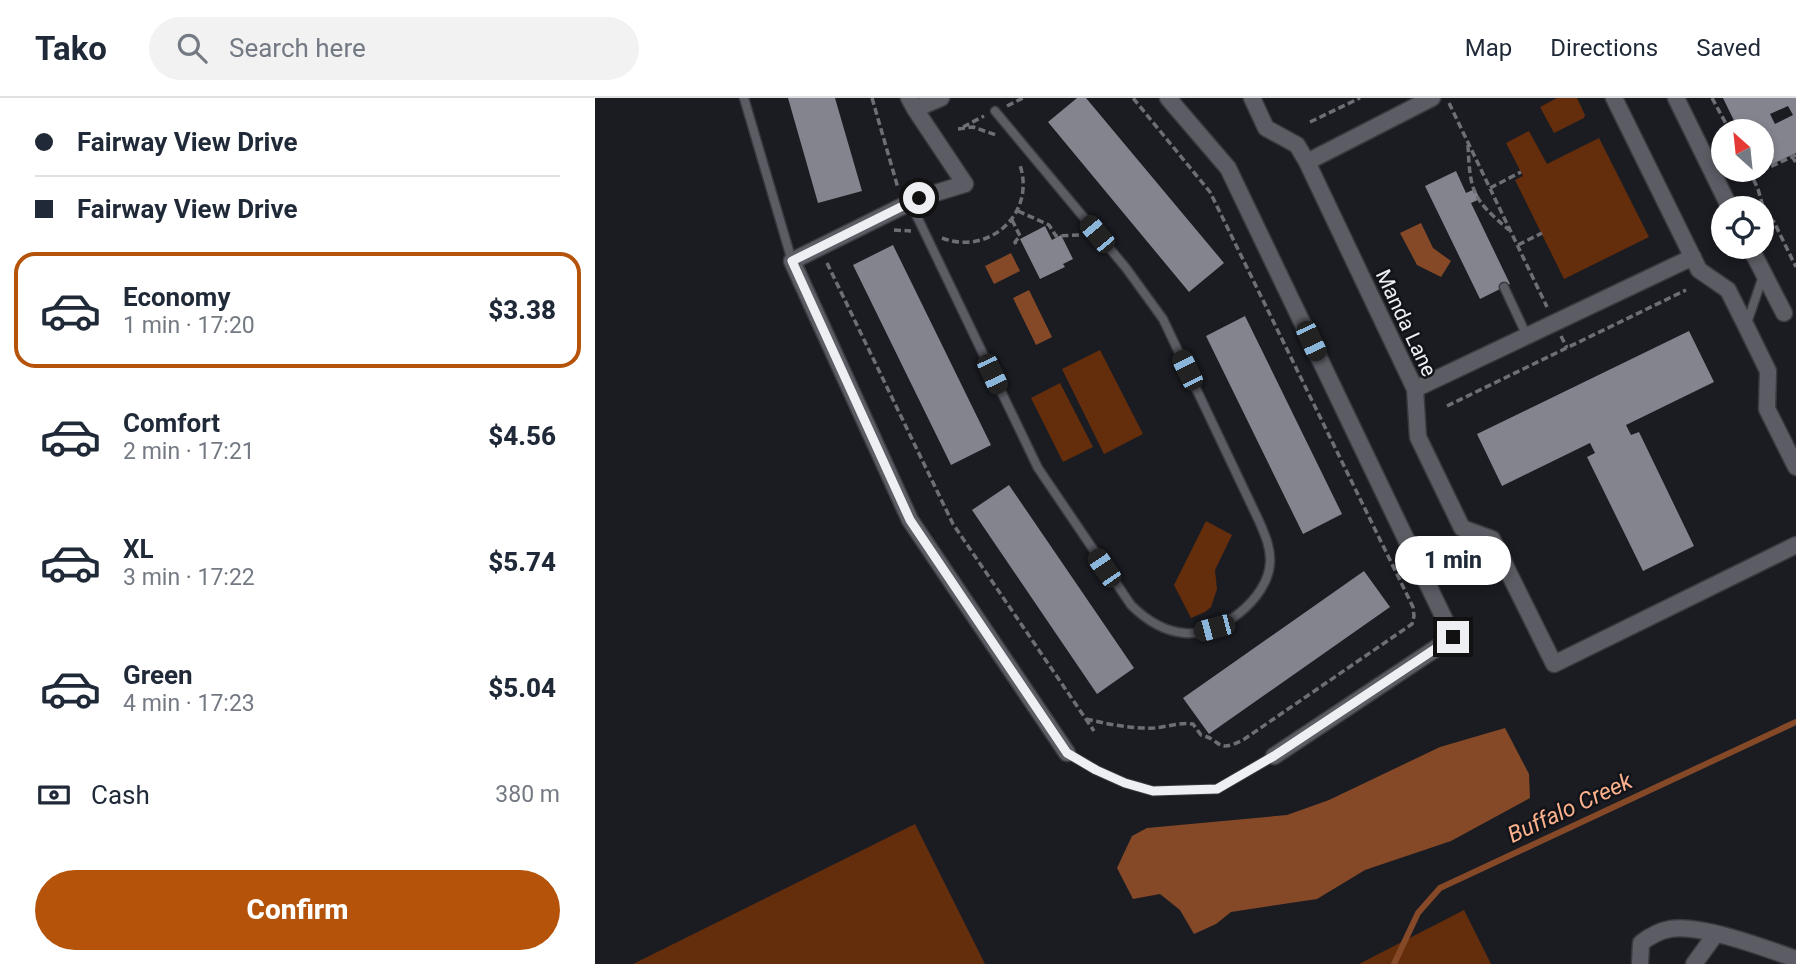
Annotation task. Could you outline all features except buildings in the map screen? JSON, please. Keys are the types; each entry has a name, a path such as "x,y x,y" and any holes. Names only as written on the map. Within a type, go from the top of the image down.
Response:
{"street":[{"path":"941,98 912,104 965,184 906,204 792,261 910,520 1067,753"},
{"path":"1168,98 1228,168 1453,637 1274,756"},
{"name":"Manda Lane","path":"1252,98 1266,128 1297,145 1307,162 1415,389 1418,437 1462,528 1492,539 1554,664 1796,545"},
{"path":"1307,162 1432,98"},
{"path":"1614,98 1699,270 1728,290 1746,326 1768,371 1767,409 1796,467"},
{"path":"1675,98 1724,196"},
{"path":"1415,389 1693,257"},
{"path":"1756,259 1784,313"},
{"path":"1640,964 1641,943 1655,932 1672,928 1753,943 1796,959"},
{"path":"1694,964 1715,935"}],"lane":[{"path":"744,98 792,261"},
{"path":"906,204 925,233 1038,468 1118,587 1144,617 1163,627 1184,633 1214,628 1232,619 1260,591 1268,576 1271,562 1269,544 1163,319 1148,296 995,111"},
{"path":"1746,326 1764,274"},
{"path":"1504,287 1527,336"},
{"path":"1067,753 1125,783 1153,791 1217,789 1274,756"}],"path":[{"path":"872,98 906,204 899,231"},
{"path":"1086,719 1134,728 1193,724 1201,735 1228,748 1412,624 1414,615 1413,607 1210,192 1133,98"},
{"path":"1310,122 1360,98"},
{"path":"1446,98 1567,348"},
{"path":"1712,98 1723,119"},
{"path":"958,129 973,127 992,132 998,137"},
{"path":"1468,144 1471,186 1480,203 1511,232"},
{"path":"1775,164 1794,155 1796,163"},
{"path":"891,230 925,233 958,243 972,243 996,234 1012,220 1024,194 1019,162"},
{"path":"1490,188 1521,172"},
{"path":"1755,182 1765,214 1774,222 1796,267"},
{"path":"1018,211 1049,225 1056,236 1097,234"},
{"path":"1012,220 1020,236 1015,242 1016,245"},
{"path":"1518,245 1542,233"},
{"path":"823,256 953,524 1094,731"},
{"path":"1447,406 1686,290"}],"shaded area":[{"path":"1557,98 1577,98 1585,115 1554,133 1540,107"},
{"path":"1529,131 1547,164 1599,138 1649,237 1564,279 1515,180 1523,176 1506,143"},
{"path":"1421,223 1433,248 1451,261 1441,277 1417,265 1400,233"},
{"path":"1011,253 1020,271 994,284 985,266"},
{"path":"1029,290 1052,337 1036,345 1013,298"},
{"path":"1100,350 1143,434 1104,454 1062,369"},
{"path":"1060,383 1093,447 1063,462 1031,398"},
{"path":"1206,521 1232,535 1215,570 1217,589 1211,607 1191,618 1174,585"},
{"path":"1505,728 1529,774 1530,798 1451,841 1365,870 1317,899 1231,912 1216,924 1194,934 1180,910 1160,894 1133,899 1117,868 1132,836 1147,828 1287,815 1329,800 1440,747"},
{"path":"915,824 985,964 633,964"},
{"path":"1464,910 1491,964 1359,964"}],"waterway":[{"name":"Buffalo Creek","path":"1394,964 1418,913 1440,888 1796,722"}],"route":[{"path":"919,198 792,261 910,520 1067,753 1125,783 1153,791 1217,789 1274,756 1453,637"}]}
